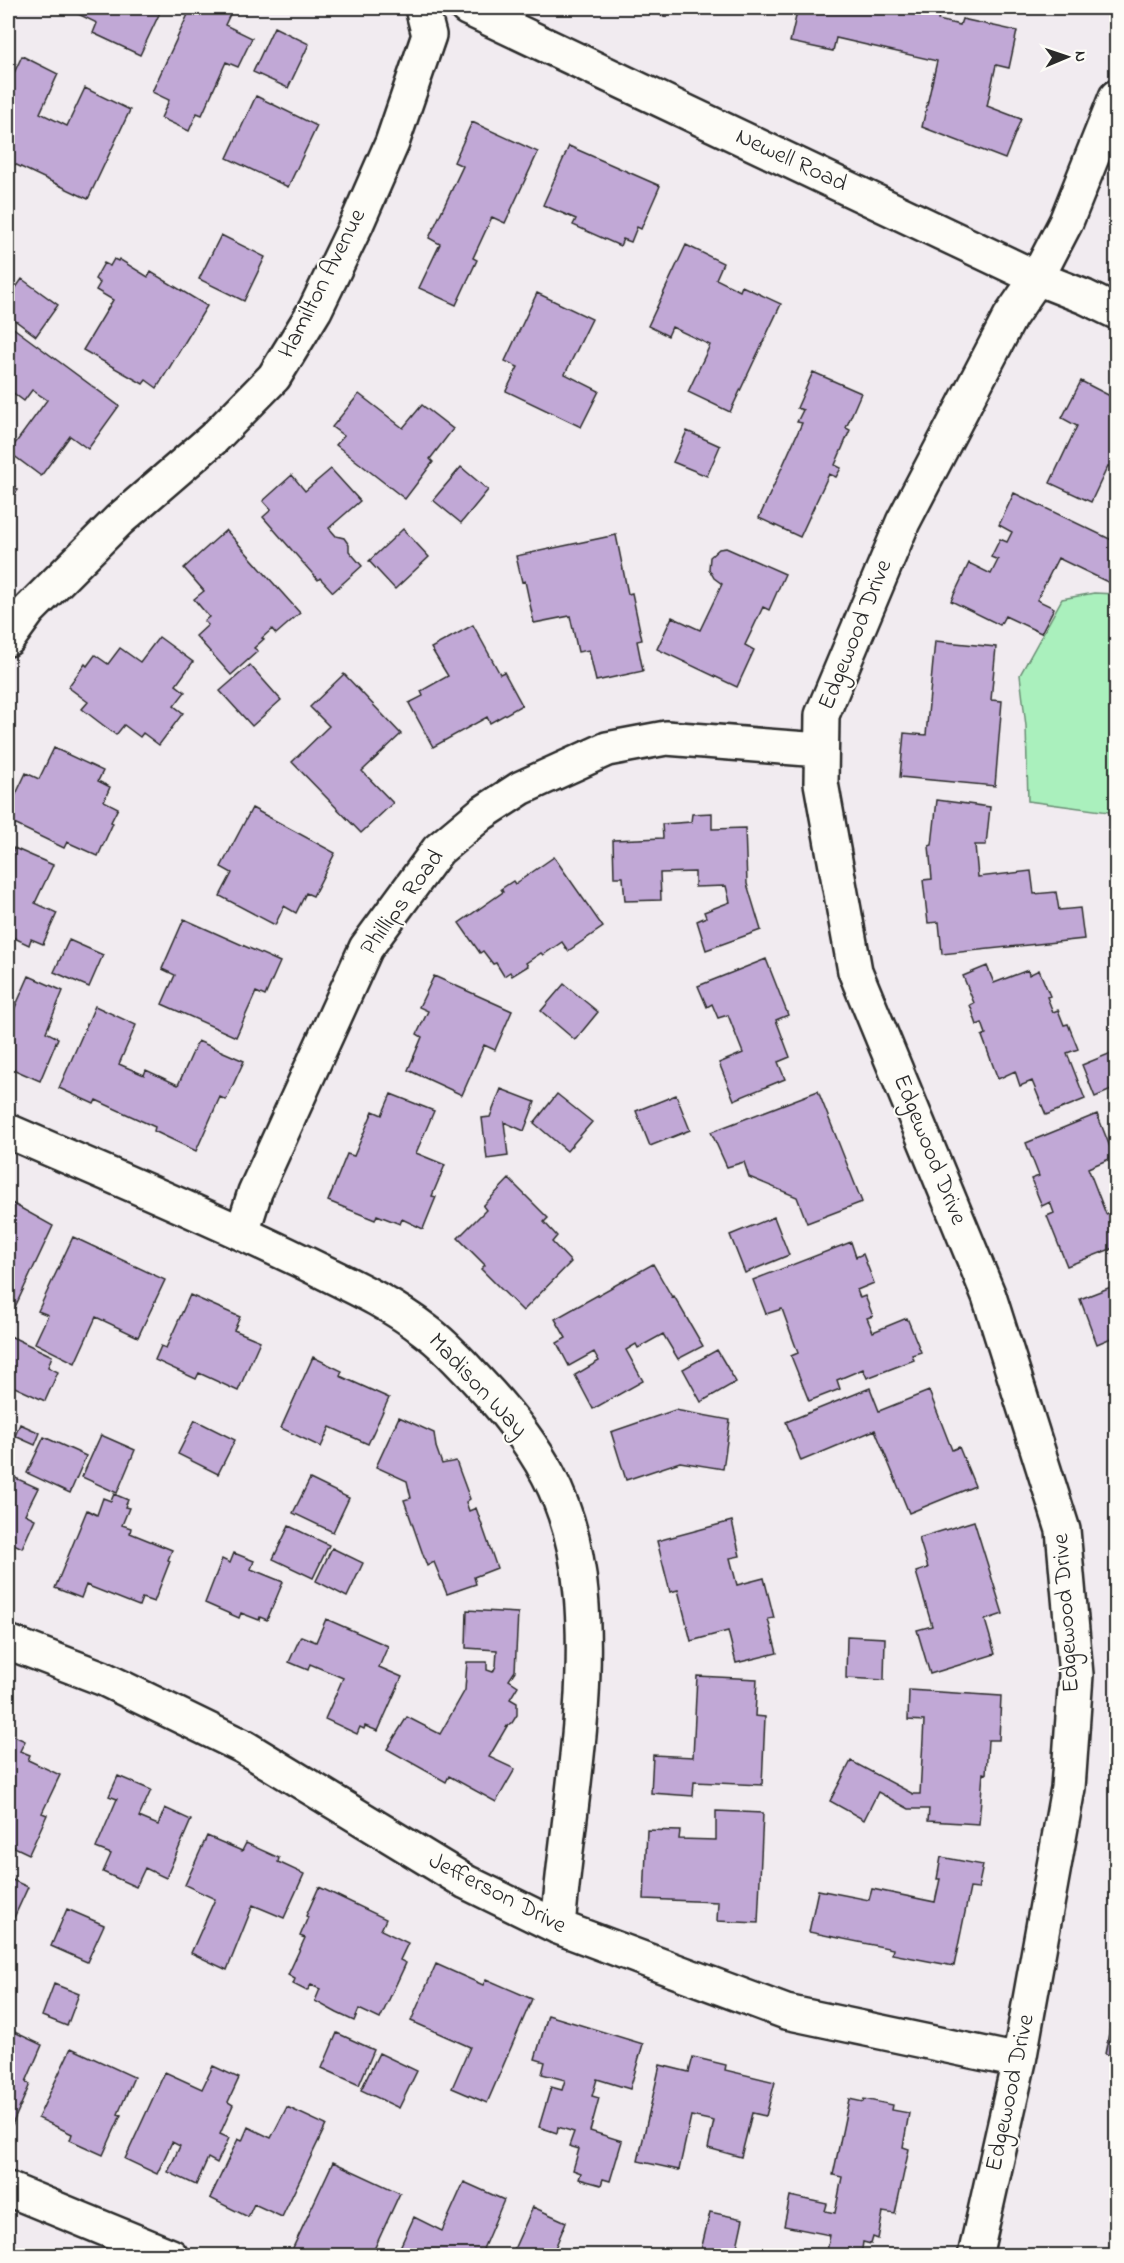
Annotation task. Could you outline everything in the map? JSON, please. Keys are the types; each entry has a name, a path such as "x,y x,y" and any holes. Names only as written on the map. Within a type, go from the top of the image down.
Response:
{"street":[{"name":"Hamilton Avenue","path":"8,639 29,610 111,528 214,438 274,377 315,310 392,143 429,35 422,8"},
{"name":"Newell Road","path":"467,8 1037,278 1086,297 1116,312"},
{"name":"Edgewood Drive","path":"975,2256 1019,2061 1068,1788 1076,1675 1063,1530 989,1296 855,970 821,783 822,715 903,522 1010,317 1037,278 1066,222 1116,97"},
{"name":"Phillips Road","path":"242,1233 255,1192 366,948 438,850 481,814 521,788 607,749 666,738 820,750"},
{"name":"Madison Way","path":"8,1131 242,1233 373,1297 427,1331 501,1406 528,1439 551,1478 571,1528 581,1592 584,1673 558,1928"},
{"name":"Jefferson Drive","path":"8,1642 102,1677 244,1747 466,1882 558,1928 786,2012 1019,2061"},
{"path":"8,2189 171,2256"}],"green space":[{"path":"1094,593 1116,594 1116,813 1028,801 1026,726 1020,675 1062,599"}],"building":[{"path":"79,8 162,8 140,55 93,33 97,23 76,13"},
{"path":"191,8 233,8 225,25 252,38 238,67 226,62 202,115 197,113 189,131 161,118 169,100 152,92"},
{"path":"639,8 670,8 667,17"},
{"path":"798,8 915,8 940,13 938,20 960,25 962,19 1017,31 1009,68 996,65 987,106 1021,119 1005,159 922,127 937,61 836,38 833,51 790,42"},
{"path":"970,8 1003,8 1001,14"},
{"path":"274,27 309,44 288,88 253,72"},
{"path":"22,56 58,74 40,113 67,126 85,88 130,110 88,199 8,161 8,74 12,77"},
{"path":"256,96 317,126 288,187 227,158"},
{"path":"472,122 538,152 505,223 492,217 473,258 477,260 456,305 419,288 440,244 429,238 463,166 454,162"},
{"path":"569,146 660,186 641,229 637,227 631,242 623,239 620,246 573,225 576,219 543,205"},
{"path":"221,235 265,257 244,301 199,279"},
{"path":"686,245 723,263 716,279 740,291 742,286 781,304 730,412 688,392 710,345 672,327 668,336 648,326"},
{"path":"114,259 118,261 119,259 148,277 151,272 207,306 157,388 146,380 143,384 83,350 113,300 96,290 100,283 95,279 104,263 110,266"},
{"path":"22,279 58,305 36,336 8,315 8,299"},
{"path":"537,293 592,319 565,374 599,391 581,427 506,391 518,367 505,361"},
{"path":"8,324 119,406 88,449 70,436 41,476 9,452 47,400 32,390 24,401 8,389"},
{"path":"813,372 861,393 846,428 850,430 835,465 841,468 836,477 829,474 800,537 759,518 802,423 797,422 803,410 797,408"},
{"path":"1081,381 1116,399 1116,469 1108,466 1091,502 1050,483 1077,426 1062,418"},
{"path":"359,394 403,428 422,405 453,429 430,459 433,462 405,499 336,445 344,436 332,427"},
{"path":"687,431 720,446 707,476 673,462"},
{"path":"461,467 488,490 461,523 433,500"},
{"path":"331,469 360,501 329,528 336,536 344,538 349,545 349,551 362,566 333,592 320,578 318,580 263,517 271,510 263,501 292,475 305,491"},
{"path":"8,480 18,490 8,502"},
{"path":"1014,493 1116,542 1116,586 1058,558 1037,600 1054,608 1041,633 1005,616 1000,625 951,601 969,563 991,574 998,560 991,557 1000,539 1007,542 1012,532 999,525"},
{"path":"403,529 429,557 395,589 369,561"},
{"path":"226,530 300,613 276,634 272,629 254,648 258,651 231,675 196,636 208,625 204,621 209,617 194,599 204,591 184,568"},
{"path":"616,535 628,594 632,593 642,640 637,641 643,671 596,681 589,650 578,652 570,616 534,623 525,581 522,582 516,556"},
{"path":"726,548 785,574 769,610 763,607 745,645 754,650 737,687 657,649 672,617 700,630 722,584 714,578 709,569 710,557 719,549"},
{"path":"473,625 500,674 504,672 522,705 490,723 487,717 433,747 409,703 423,696 421,691 448,676 431,648"},
{"path":"159,637 193,662 176,685 185,692 174,706 183,713 159,745 143,733 140,737 124,725 116,735 82,709 88,702 68,687 85,664 87,666 95,655 108,664 120,648 140,662"},
{"path":"935,641 996,647 991,700 1002,701 995,786 900,777 904,733 926,735"},
{"path":"250,665 281,700 252,726 220,691"},
{"path":"344,674 401,734 362,771 393,803 361,833 292,762 329,726 310,707"},
{"path":"54,748 103,771 98,781 110,787 104,801 118,808 98,856 67,842 64,848 8,821 8,811 26,773 39,779"},
{"path":"937,800 990,807 986,845 975,845 978,877 1031,871 1034,894 1056,892 1059,910 1080,908 1084,939 942,954 939,922 928,923 923,880 932,879 929,846 932,845"},
{"path":"252,808 335,853 313,896 306,893 296,913 284,906 275,925 220,896 232,873 221,867"},
{"path":"712,813 712,829 745,828 747,884 761,930 706,950 697,921 706,917 704,912 730,902 726,886 695,887 695,872 660,873 661,900 625,901 623,877 614,877 613,840 663,838 662,824 691,822 692,814"},
{"path":"14,848 53,865 35,903 57,913 43,944 31,939 29,945 8,935 8,862"},
{"path":"554,857 603,927 568,951 562,942 526,963 528,966 512,976 510,972 504,976 496,963 493,964 483,951 480,953 459,923 503,892 501,889 513,881 515,884"},
{"path":"184,919 280,962 265,996 256,992 236,1037 162,1004 175,975 162,969"},
{"path":"69,940 103,955 89,987 54,972"},
{"path":"766,959 788,1015 776,1020 790,1057 778,1062 785,1079 734,1100 719,1063 743,1053 728,1015 718,1018 712,1004 707,1007 698,986"},
{"path":"987,966 994,983 1028,970 1029,975 1039,970 1050,996 1047,997 1053,1012 1058,1010 1064,1025 1068,1024 1078,1049 1067,1053 1085,1099 1046,1115 1032,1081 1020,1086 1015,1071 998,1079 982,1036 986,1034 982,1023 977,1025 970,1005 974,1003 963,976"},
{"path":"29,976 63,991 46,1032 58,1038 40,1081 8,1067 8,1009 13,1012"},
{"path":"434,976 512,1011 495,1050 484,1045 462,1095 408,1070 422,1037 417,1034 428,1011 419,1007"},
{"path":"564,984 598,1012 575,1040 541,1011"},
{"path":"95,1006 136,1025 119,1064 144,1075 146,1070 178,1085 198,1041 244,1061 226,1100 220,1097 196,1151 154,1131 155,1127 96,1100 94,1104 59,1088"},
{"path":"1116,1051 1116,1088 1095,1097 1082,1065"},
{"path":"501,1089 535,1102 524,1131 504,1122 508,1156 487,1159 482,1118 490,1117"},
{"path":"818,1091 862,1202 807,1223 797,1197 749,1177 744,1162 727,1167 711,1132"},
{"path":"391,1094 434,1111 416,1153 445,1165 432,1196 436,1197 423,1229 402,1219 400,1224 377,1215 375,1220 328,1201 347,1154 354,1156 373,1111 382,1115"},
{"path":"557,1094 592,1122 567,1151 534,1123"},
{"path":"676,1095 690,1130 650,1146 636,1111"},
{"path":"1097,1114 1114,1157 1088,1168 1106,1214 1116,1210 1116,1247 1067,1266 1047,1216 1054,1213 1050,1202 1042,1206 1031,1179 1039,1176 1026,1143"},
{"path":"509,1179 548,1218 544,1222 557,1236 552,1242 571,1262 523,1311 481,1269 485,1265 458,1238 486,1210 483,1206"},
{"path":"8,1201 53,1226 8,1322"},
{"path":"774,1217 789,1255 745,1273 730,1235"},
{"path":"73,1237 165,1280 138,1337 96,1317 75,1363 35,1343 48,1315 38,1311"},
{"path":"851,1242 856,1257 863,1254 874,1283 857,1290 860,1298 865,1296 873,1316 867,1318 873,1332 907,1318 921,1352 912,1355 914,1360 867,1378 863,1369 837,1380 840,1389 809,1401 791,1356 798,1353 782,1309 766,1314 753,1280"},
{"path":"653,1264 703,1346 678,1359 663,1334 638,1348 636,1344 626,1350 643,1381 593,1409 575,1375 599,1361 594,1352 569,1366 557,1343 566,1338 555,1319"},
{"path":"1111,1287 1116,1295 1116,1336 1097,1344 1080,1299"},
{"path":"190,1295 240,1317 234,1330 260,1341 238,1391 199,1373 196,1379 155,1360 161,1346 166,1348"},
{"path":"10,1336 52,1356 48,1367 58,1372 45,1401 8,1384"},
{"path":"717,1350 736,1382 701,1402 683,1369"},
{"path":"313,1357 342,1371 340,1376 389,1398 368,1444 330,1427 321,1447 281,1428"},
{"path":"870,1388 879,1411 929,1391 952,1450 959,1447 975,1486 909,1513 875,1430 801,1461 786,1422"},
{"path":"675,1410 730,1420 723,1469 680,1462 626,1480 611,1432"},
{"path":"399,1417 434,1433 442,1464 456,1461 470,1499 466,1502 469,1511 476,1508 497,1568 474,1577 476,1584 447,1594 434,1562 427,1566 404,1500 411,1498 407,1481 376,1467"},
{"path":"195,1420 235,1440 218,1474 178,1454"},
{"path":"20,1424 40,1433 35,1445 15,1436"},
{"path":"101,1435 135,1450 117,1493 82,1477"},
{"path":"44,1437 86,1456 70,1493 27,1473"},
{"path":"11,1476 38,1488 25,1514 35,1519 22,1548 12,1543 8,1553 8,1484"},
{"path":"310,1479 349,1498 333,1532 293,1513"},
{"path":"114,1494 128,1500 125,1507 129,1508 122,1525 131,1528 130,1533 172,1550 154,1602 142,1598 139,1606 86,1585 81,1598 55,1588 87,1510 97,1515 103,1498 111,1501"},
{"path":"732,1521 740,1556 730,1558 737,1585 764,1578 774,1618 768,1619 777,1653 736,1663 728,1631 691,1641 678,1590 670,1592 657,1541"},
{"path":"974,1521 1003,1614 985,1620 995,1654 930,1674 917,1630 932,1626 916,1572 928,1568 919,1538"},
{"path":"289,1526 329,1545 313,1578 273,1559"},
{"path":"332,1548 363,1563 347,1597 316,1581"},
{"path":"234,1553 254,1561 251,1569 283,1582 267,1620 260,1617 259,1620 241,1613 239,1618 205,1603 222,1559 230,1563"},
{"path":"467,1610 518,1613 515,1671 509,1680 518,1686 510,1699 517,1703 517,1715 507,1726 489,1757 515,1769 496,1802 449,1776 446,1782 387,1749 407,1717 440,1734 465,1690 467,1662 487,1662 487,1670 493,1672 496,1666 497,1650 466,1648"},
{"path":"326,1619 388,1646 379,1667 402,1677 378,1731 365,1726 364,1729 360,1727 357,1734 325,1719 343,1678 310,1664 308,1670 289,1662 301,1636 316,1642"},
{"path":"847,1636 885,1638 884,1680 846,1678"},
{"path":"697,1676 757,1679 755,1716 765,1717 762,1785 694,1782 693,1796 651,1793 653,1755 693,1757"},
{"path":"909,1690 1001,1696 999,1740 988,1740 979,1824 928,1821 929,1809 909,1809 878,1792 864,1820 830,1801 851,1761 913,1794 920,1794 924,1721 908,1720"},
{"path":"8,1733 25,1741 20,1751 30,1755 28,1760 60,1775 42,1813 47,1815 29,1854 8,1844 8,1829 11,1821 8,1820"},
{"path":"118,1776 151,1790 139,1817 158,1825 165,1808 191,1820 166,1878 145,1868 136,1887 103,1872 111,1854 96,1848 117,1799 109,1796"},
{"path":"716,1811 763,1813 758,1923 717,1921 718,1902 644,1899 647,1830 680,1831 679,1839 716,1840"},
{"path":"207,1836 242,1851 246,1843 279,1858 278,1862 304,1874 284,1918 253,1905 227,1970 191,1953 215,1899 185,1885"},
{"path":"941,1857 983,1865 978,1889 970,1888 954,1966 892,1954 893,1949 809,1932 818,1890 869,1900 872,1889 935,1902 940,1879 937,1879"},
{"path":"8,1878 28,1887 12,1922 8,1920"},
{"path":"319,1887 386,1919 381,1930 408,1943 400,1960 406,1963 380,2019 359,2009 354,2021 337,2013 315,2001 320,1989 311,1985 307,1991 293,1984 295,1979 288,1975 305,1938 300,1936"},
{"path":"67,1909 104,1925 87,1962 51,1946"},
{"path":"436,1964 483,1985 486,1979 532,1999 487,2103 452,2088 470,2047 411,2021"},
{"path":"54,1984 79,1994 67,2026 42,2016"},
{"path":"1116,1997 1116,2056 1105,2054"},
{"path":"548,2015 643,2044 630,2089 597,2079 592,2096 599,2098 590,2131 622,2141 610,2181 603,2179 601,2185 579,2179 581,2173 573,2170 579,2149 569,2146 574,2132 558,2127 557,2133 539,2127 551,2087 562,2090 565,2080 542,2074 545,2062 535,2059"},
{"path":"8,2029 42,2045 26,2082 30,2084 12,2125 8,2123"},
{"path":"337,2033 374,2050 359,2085 322,2068"},
{"path":"71,2048 134,2077 118,2114 121,2115 103,2155 70,2140 72,2134 38,2118"},
{"path":"379,2053 417,2071 399,2108 361,2090"},
{"path":"693,2057 726,2065 725,2070 775,2082 766,2116 752,2113 741,2157 708,2148 714,2121 691,2116 679,2170 638,2161 660,2065 689,2072"},
{"path":"213,2066 239,2078 228,2102 233,2105 220,2134 229,2138 217,2163 208,2158 196,2185 168,2172 180,2146 172,2142 157,2174 125,2159 165,2072 202,2089"},
{"path":"849,2099 863,2102 864,2099 893,2105 892,2110 909,2113 903,2147 909,2149 895,2214 883,2212 878,2239 873,2237 871,2244 863,2242 861,2256 826,2256 830,2235 784,2226 790,2196 827,2204 825,2211 835,2213 842,2177 833,2175"},
{"path":"287,2107 326,2125 282,2217 254,2204 248,2217 210,2198 238,2139 242,2141 248,2127 271,2138"},
{"path":"333,2162 400,2193 371,2256 304,2256 292,2250"},
{"path":"464,2182 504,2200 483,2249 490,2252 488,2256 396,2256 414,2217 442,2231"},
{"path":"533,2207 566,2222 553,2253 558,2256 511,2256"},
{"path":"710,2212 743,2219 735,2256 701,2250"}]}
